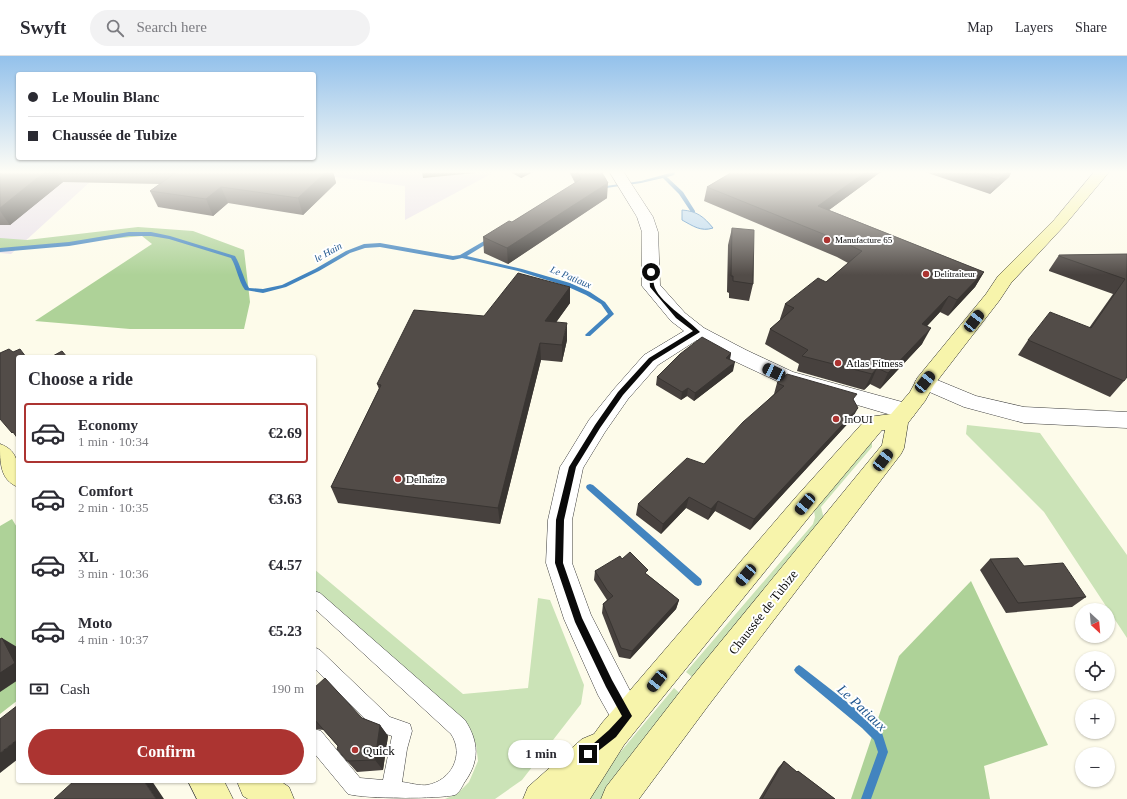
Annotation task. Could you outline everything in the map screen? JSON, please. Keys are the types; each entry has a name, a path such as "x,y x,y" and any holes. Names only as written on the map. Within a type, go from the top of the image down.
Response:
{"main road":[{"path":"568,799 578,787 620,725 800,510 876,423 901,416 918,396 925,382 993,297 1004,280 1074,206"},
{"name":"Chaussée de Tubize","path":"618,799 697,695 893,448 901,416"},
{"path":"0,453 16,475"},
{"path":"540,799 620,725"},
{"path":"206,783 216,799"}],"street":[{"path":"638,206 645,217 650,232 652,286 678,317 697,332 739,355 786,377 901,416"},
{"path":"620,725 609,684 578,619 559,563 560,520 572,467 597,426 620,394 651,360 697,332"},
{"path":"925,382 971,402 1024,414 1127,420"}],"lane":[{"path":"316,600 458,727 465,738 467,751 462,770 450,787 426,795 355,787 316,740"},
{"path":"316,658 384,724 403,731 398,749 391,791"}],"shaded area":[{"path":"0,206 64,206 11,254 0,253"},
{"path":"405,206 432,206 405,220"}],"green space":[{"path":"138,227 193,231 244,250 250,302 244,329 130,329 35,321 152,244 142,236 0,249 0,238 27,240"},
{"path":"967,425 1040,433 1127,555 1127,638 1115,620 1115,603 1104,603 1044,512 966,434"},
{"path":"872,439 872,447 821,507 824,519 697,681 686,672 813,524 815,517 813,504"},
{"path":"12,519 16,526 16,702 0,714 0,526"},
{"path":"316,571 463,694 528,688 538,598 550,600 584,685 581,704 522,780 495,799 445,799 457,794 469,782 478,761 476,744 463,726 316,595"},
{"path":"971,581 1048,745 984,766 990,799 851,799 899,656"},
{"path":"674,688 683,696 601,799 581,799"}],"water":[{"path":"682,210 700,215 713,228 701,229 682,220"}],"building":[{"path":"538,206 573,206 507,248 483,237 509,221 512,222"},
{"path":"753,206 818,206 984,272 957,300 949,296 922,324 931,328 888,373 877,368 872,374 802,356 808,350 770,329 794,308 785,304 818,278 826,282 862,251"},
{"path":"732,228 754,230 753,284 733,281 733,276 731,276"},
{"path":"1127,254 1127,377 1124,381 1028,340 1050,312 1091,328 1125,279 1059,255"},
{"path":"518,273 570,287 545,321 567,323 562,345 540,343 498,508 331,487 381,385 377,384 414,310 484,316"},
{"path":"702,337 731,353 726,358 735,362 695,393 688,388 682,392 657,377 680,354"},
{"path":"9,349 13,352 20,349 24,355 16,355 16,436 0,419 0,353"},
{"path":"62,351 65,355 55,355"},
{"path":"787,374 857,394 853,399 858,408 754,519 718,501 711,509 689,497 663,524 638,504 687,458 704,464 743,422 784,386 777,383"},
{"path":"630,552 648,570 645,573 679,600 632,651 621,648 603,604 613,596 607,590 595,571 620,556 622,559"},
{"path":"1018,558 1024,566 1063,563 1086,597 1018,603 990,559"},
{"path":"2,638 15,663 0,673 0,639"},
{"path":"325,678 362,718 380,725 375,760 347,761 337,749 338,746 316,721 316,686"},
{"path":"16,707 16,741 0,753 0,719"},
{"path":"784,761 797,772 798,771 835,799 762,799"},
{"path":"72,783 145,783 156,799 54,799"}],"waterway":[{"path":"689,206 693,211"},
{"name":"le Hain","path":"0,250 69,244 129,234 151,234 170,238 233,257 247,289 263,291 284,286 317,270 348,252 364,246 380,245 453,258 462,256"},
{"name":"le Hain","path":"462,256 491,239"},
{"name":"Le Patiaux","path":"462,256 544,277 588,293 603,303 611,314 588,335"},
{"name":"Le Patiaux","path":"590,487 698,582"},
{"name":"Le Patiaux","path":"799,670 866,724 878,737 883,752 866,799"}],"place":[{"name":"Manufacture 65","path":"827,240"},
{"name":"Delitraiteur","path":"926,274"},
{"name":"Atlas Fitness","path":"838,363"},
{"name":"InOUI","path":"836,419"},
{"name":"Delhaize","path":"398,479"},
{"name":"Quick","path":"355,750"}],"route":[{"path":"588,754 612,734 628,716 609,684 578,619 559,563 560,520 572,467 597,426 620,394 651,360 697,332 678,317 662,300 652,286 651,272"}]}
